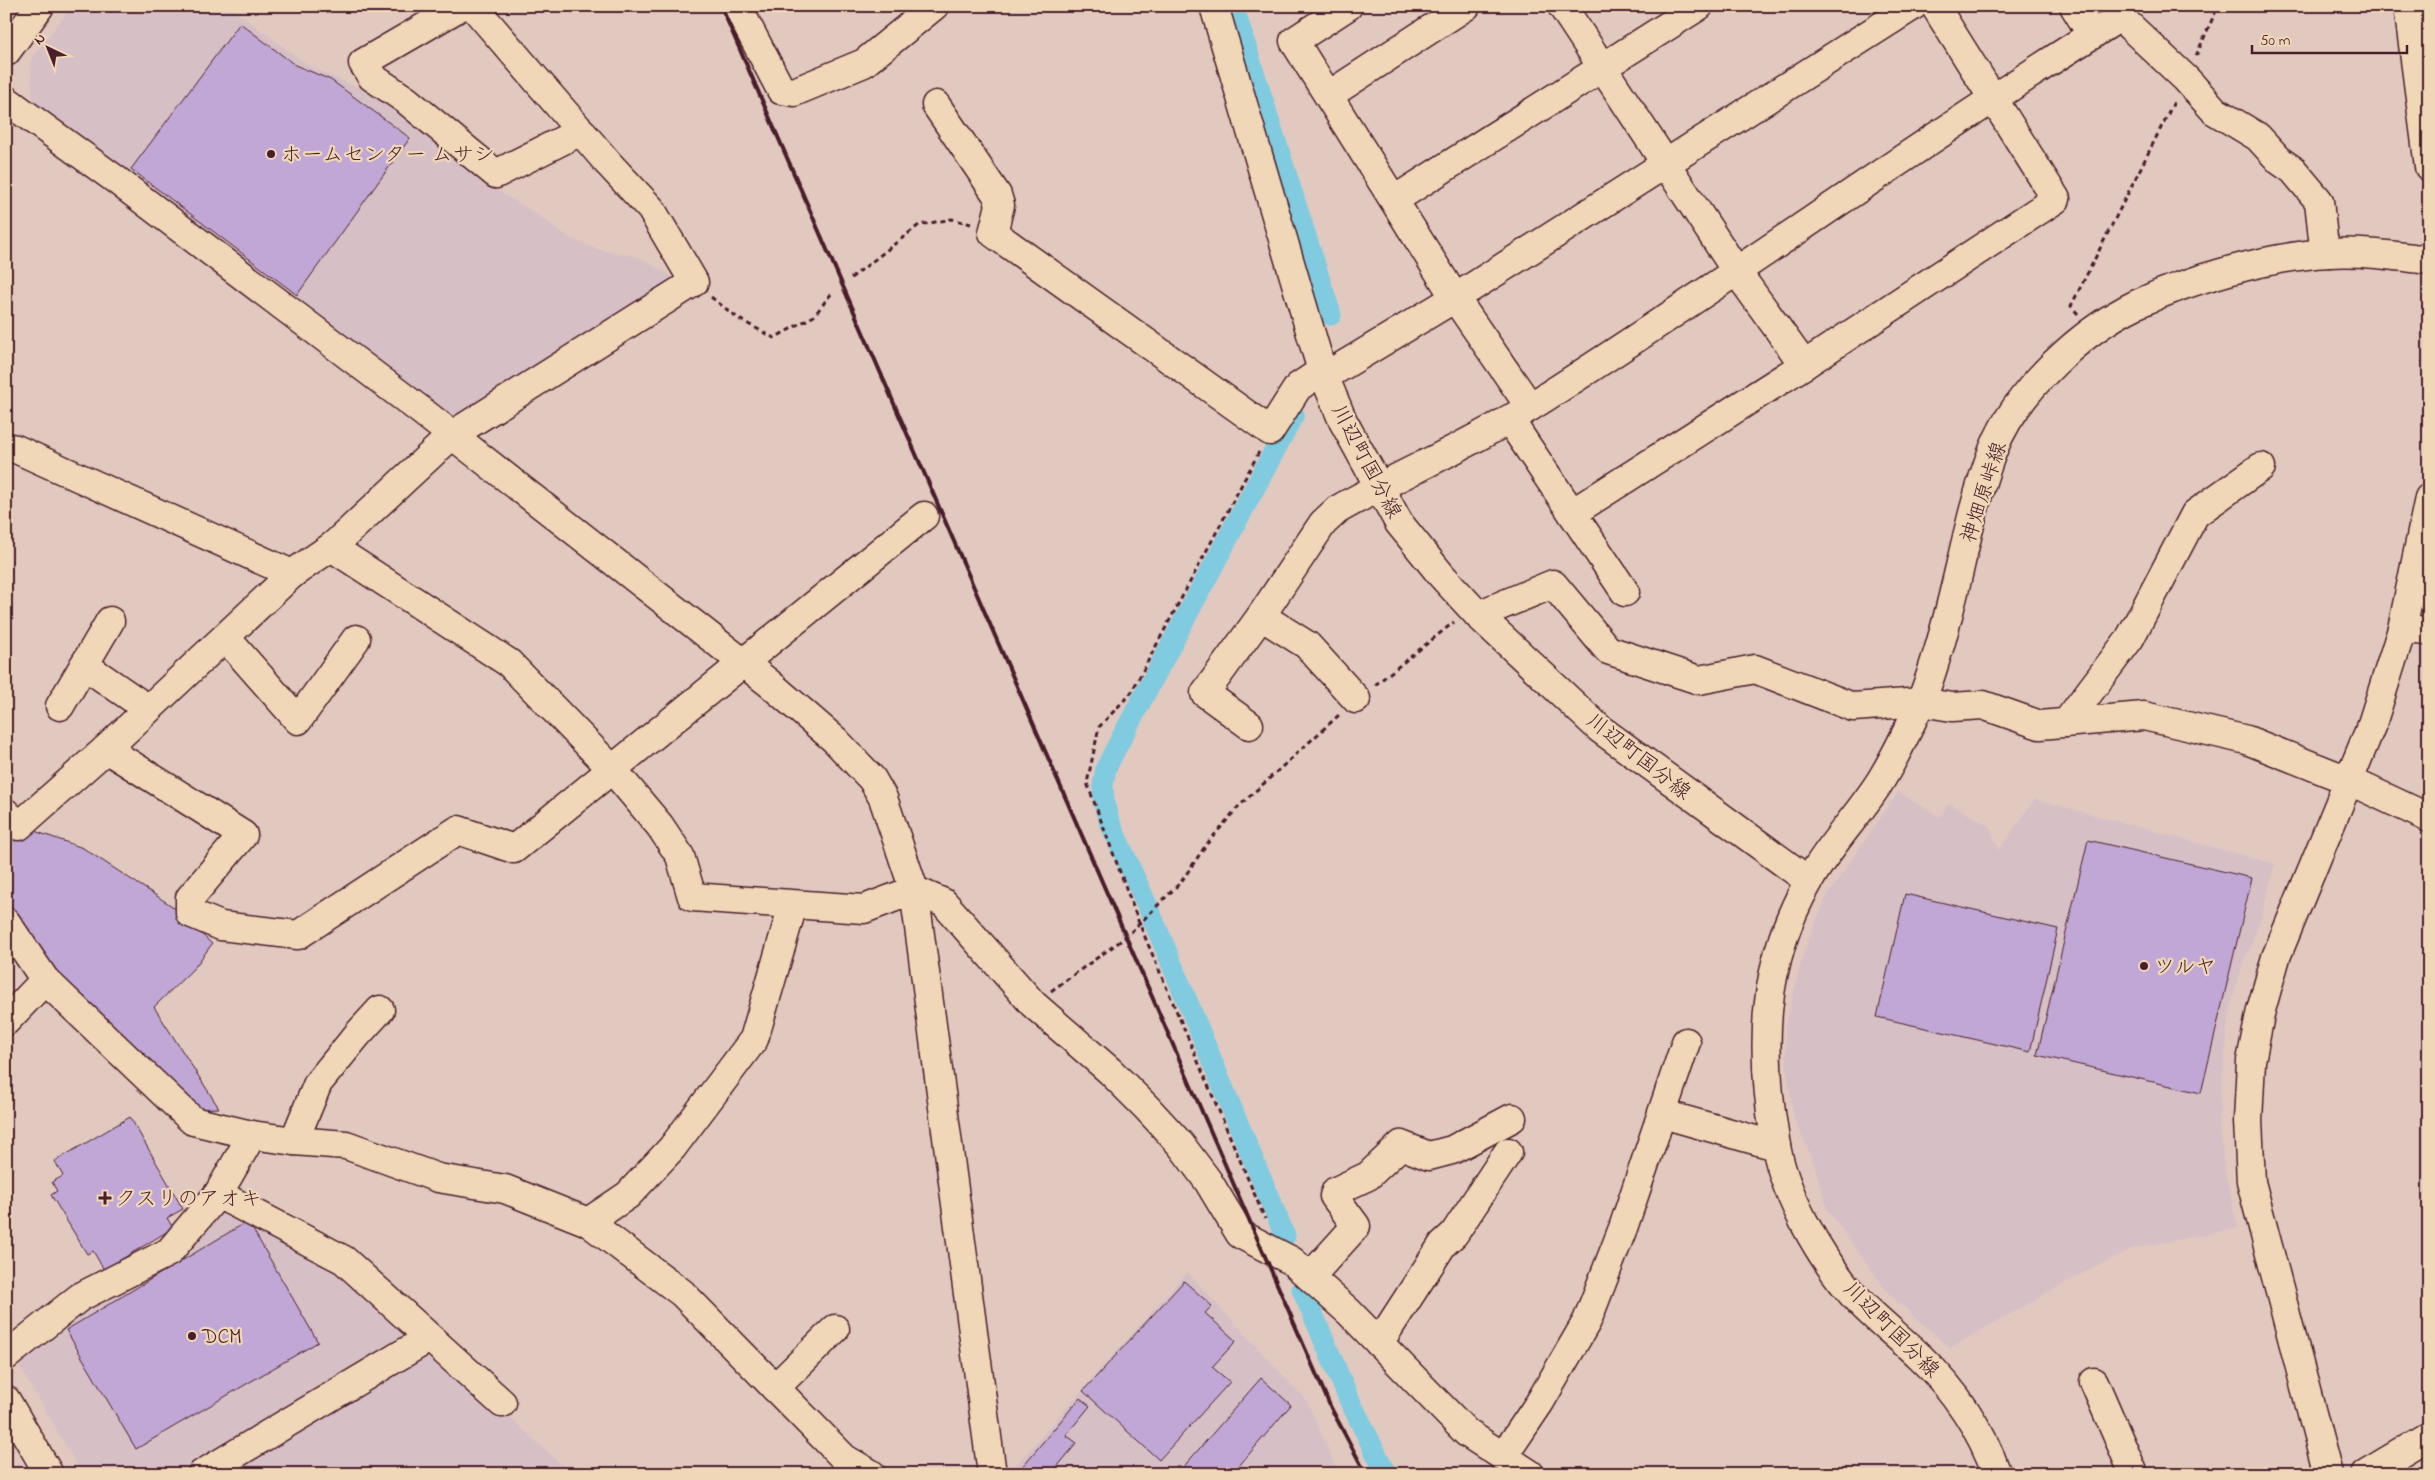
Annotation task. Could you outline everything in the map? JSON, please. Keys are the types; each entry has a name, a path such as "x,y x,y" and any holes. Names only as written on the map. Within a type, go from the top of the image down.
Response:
{"street":[{"path":"6,52 40,6"},
{"path":"461,6 363,63 372,77 406,100 496,174 581,131"},
{"path":"6,813 19,826 106,749 292,574 334,545 452,435 694,282 651,209 472,6"},
{"path":"737,6 781,90 794,92 864,63 934,6"},
{"name":"川辺町国分線","path":"1214,6 1323,374 1343,421 1377,487 1399,523 1442,576 1478,615 1600,729 1809,881 1782,939 1768,1000 1765,1061 1776,1146 1790,1192 1810,1233 1852,1293 1948,1385 1970,1415 1988,1450 1997,1474"},
{"path":"1348,6 1294,41 1456,298 1572,513 1625,592"},
{"path":"1329,95 1466,6"},
{"path":"1562,6 1737,272 1804,365"},
{"path":"1394,200 1699,6"},
{"path":"936,106 997,195 1000,205 993,233 1270,431 1298,387 1456,298 1913,6"},
{"path":"1572,513 1804,365 2056,199 1935,6"},
{"path":"2074,6 2092,35"},
{"path":"2408,6 2429,167"},
{"path":"1249,725 1205,693 1261,616 1323,523 1337,510 1519,413 1737,272 1993,99 2120,17 2186,79 2215,111 2258,137 2280,161 2293,170 2319,201 2328,253"},
{"path":"6,100 115,179 452,435 742,663 835,740 872,779 892,820 914,890 992,1474"},
{"name":"神畑原峠線","path":"1809,881 1882,778 1922,702 1946,627 1965,545 1994,446 2015,408 2064,354 2092,332 2135,305 2193,282 2262,262 2328,253 2386,254 2429,260"},
{"path":"10,453 292,574"},
{"path":"2066,723 2130,638 2195,514 2261,467"},
{"path":"2328,1474 2253,1190 2249,1152 2248,1090 2255,1035 2273,966 2372,724 2402,629 2429,498"},
{"path":"106,749 243,835 190,898 190,913 222,926 298,935 458,830 514,849 924,516"},
{"path":"334,545 339,552 509,663 612,770 660,826 680,856 692,897 864,909 914,890 944,903 1033,1004 1110,1071 1181,1145 1208,1181 1240,1234 1292,1261 1350,1312 1467,1433 1515,1467 1540,1402 1587,1321 1623,1228 1686,1042"},
{"path":"1478,615 1553,584 1608,650 1699,680 1755,669 1853,707 1922,702 1952,707 1983,705 2040,725 2144,716 2247,740 2350,781 2429,818"},
{"path":"1261,616 1307,645 1356,699"},
{"path":"60,706 110,621"},
{"path":"2402,629 2429,631"},
{"path":"226,638 298,720 356,639"},
{"path":"84,665 148,708"},
{"path":"588,1222 628,1195 672,1148 754,1039 793,905"},
{"path":"6,922 45,980 192,1121 252,1135 294,1142 346,1146 438,1178 505,1189 588,1222 682,1293 845,1459 871,1474"},
{"path":"6,1021 45,980"},
{"path":"294,1142 318,1083 380,1010"},
{"path":"1663,1114 1776,1146"},
{"path":"1310,1277 1356,1226 1334,1196 1336,1191 1368,1176 1401,1145 1429,1156 1444,1152 1512,1118"},
{"path":"6,1356 80,1297 169,1252 218,1194 252,1135"},
{"path":"1379,1343 1443,1244 1454,1234 1508,1152"},
{"path":"218,1194 344,1260 502,1402"},
{"path":"775,1388 835,1328"},
{"path":"202,1474 429,1338"},
{"path":"2094,1382 2134,1474"},
{"path":"6,1400 49,1474"},
{"path":"2366,1474 2429,1436"}],"path":[{"path":"2092,332 2071,306 2186,79 2218,6"},
{"path":"851,278 919,225 952,218 993,233"},
{"path":"694,282 738,319 774,338 814,316 830,294"},
{"path":"1270,431 1131,693 1099,727 1087,783 1139,924 1280,1255"},
{"path":"1033,1004 1126,937 1181,882 1206,845 1238,806 1356,699 1458,619 1478,615"}],"shaded area":[{"path":"72,6 228,6 311,67 370,93 416,117 495,189 530,210 570,238 596,249 639,257 670,275 669,287 453,423 33,102 30,60"},
{"path":"1898,792 1940,817 1949,803 1989,826 1999,850 2035,799 2275,864 2261,918 2235,987 2228,1025 2221,1093 2219,1120 2225,1172 2238,1228 2131,1249 2081,1274 1950,1348 1888,1293 1827,1209 1814,1164 1794,1119 1787,1072 1785,1029 1804,950 1827,896"},
{"path":"218,1201 342,1264 417,1335 181,1474 82,1474 14,1357"},
{"path":"1187,1272 1307,1401 1339,1474 1008,1474"},
{"path":"432,1347 572,1474 222,1474"}],"building":[{"name":"ホームセンター ムサシ","path":"240,23 295,65 331,80 410,138 297,295 131,169"},
{"path":"26,828 83,848 172,906 212,944 195,967 154,1007 219,1108 193,1109 43,960 6,900 6,849"},
{"name":"ツルヤ","path":"2088,840 2252,878 2201,1093 2037,1055"},
{"path":"1905,894 2058,929 2030,1052 1877,1017"},
{"path":"130,1117 183,1209 167,1218 173,1228 104,1270 93,1251 87,1254 51,1195 57,1191 52,1182 63,1176 55,1161"},
{"name":"DCM","path":"248,1221 318,1342 136,1449 66,1330"},
{"path":"1184,1281 1212,1306 1205,1313 1236,1341 1212,1367 1230,1382 1159,1460 1083,1391"},
{"path":"1261,1378 1291,1405 1232,1474 1181,1474 1179,1472"},
{"path":"1080,1398 1090,1406 1066,1435 1077,1443 1051,1474 1016,1474"}],"waterway":[{"path":"1233,6 1331,315"},
{"path":"1285,1236 1148,907 1110,823 1104,804 1103,786 1106,768 1114,752 1294,414"},
{"path":"1302,1289 1349,1399 1386,1474"}],"railway":[{"path":"721,6 1331,1408 1366,1474"}],"place":[{"name":"ホームセンター ムサシ","path":"271,154"},
{"name":"ツルヤ","path":"2144,966"},
{"name":"クスリのアオキ","path":"105,1198"},
{"name":"DCM","path":"192,1336"}]}
